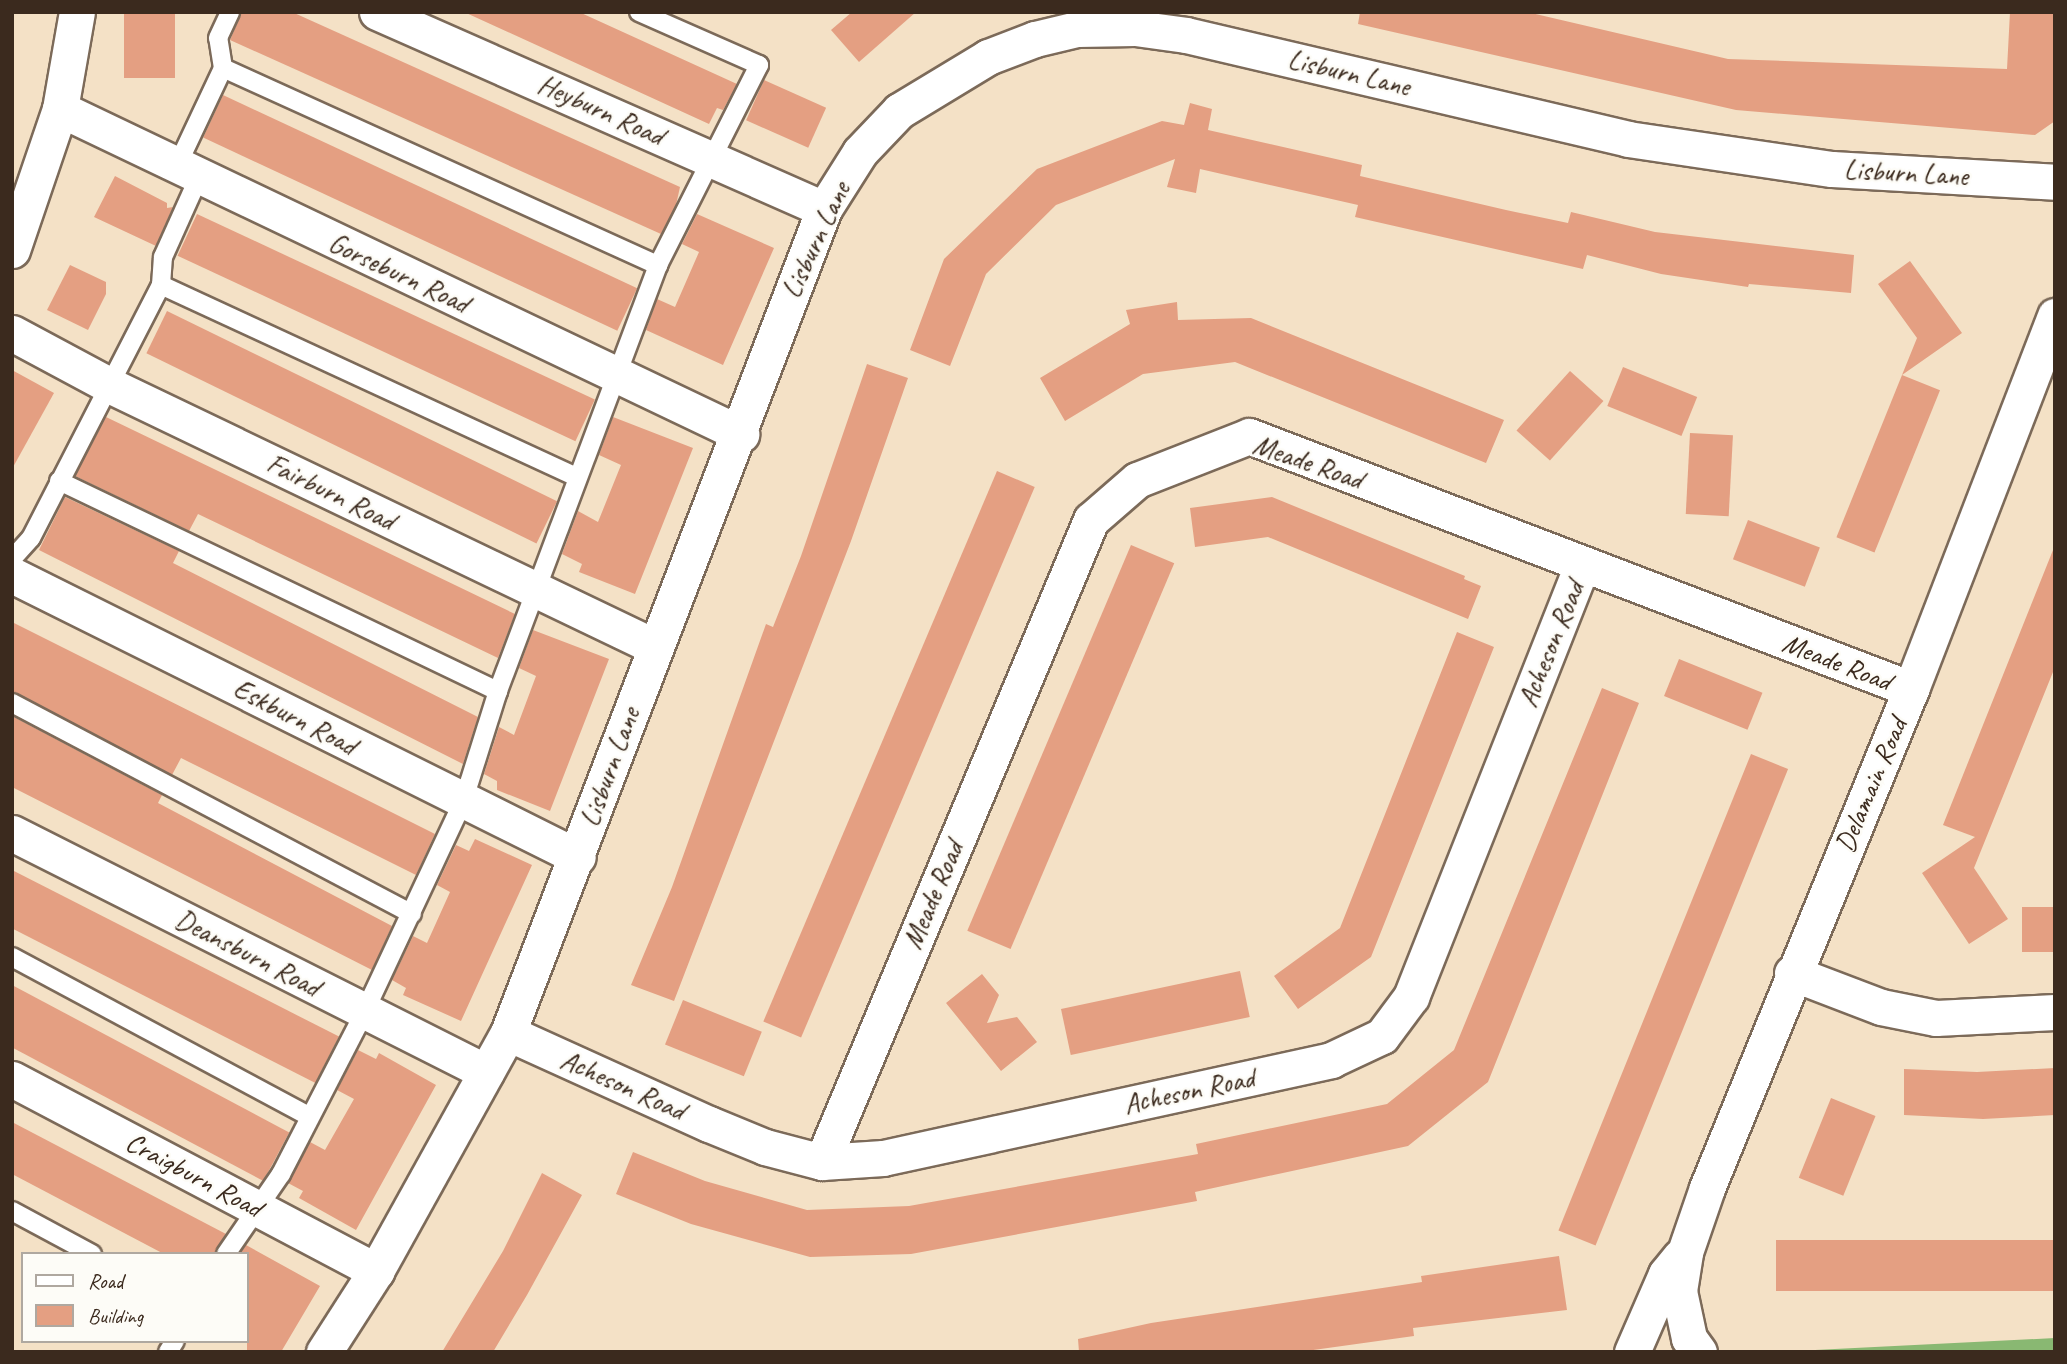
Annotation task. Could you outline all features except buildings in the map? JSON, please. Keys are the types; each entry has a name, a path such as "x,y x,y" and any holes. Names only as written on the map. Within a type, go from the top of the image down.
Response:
{"street":[{"path":"12,250 60,109 77,12"},
{"name":"Heyburn Road","path":"377,12 824,209"},
{"name":"Lisburn Lane","path":"324,1352 376,1271 508,1033 578,857 653,646 741,434 824,209 860,152 899,111 1032,26 1077,29 1138,20 1186,35 1628,139 1832,169 2055,182"},
{"name":"Gorseburn Road","path":"60,109 187,173 741,434"},
{"name":"Delamain Road","path":"1685,1252 1792,973 1911,690 2055,316"},
{"name":"Fairburn Road","path":"12,333 109,385 653,646"},
{"name":"Meade Road","path":"822,1162 1091,520 1138,480 1249,436 1911,690"},
{"name":"Acheson Road","path":"508,1033 709,1124 765,1147 822,1162 883,1158 1331,1060 1382,1036 1410,997 1582,565"},
{"name":"Eskburn Road","path":"12,575 578,857"},
{"name":"Deansburn Road","path":"12,833 364,1013 486,1072"},
{"path":"1792,973 1881,1007 1936,1018 2055,1012"},
{"name":"Craigburn Road","path":"12,1079 376,1271"},
{"path":"1632,1352 1667,1274 1685,1252"},
{"path":"1685,1252 1681,1312 1689,1338 1699,1352"}],"lane":[{"path":"12,559 31,538 161,285 163,257 187,173 223,68 218,38 230,12"},
{"path":"227,1252 254,1207 281,1174 364,1013 463,802 498,691 538,591 577,477 658,265 758,65 639,12"},
{"path":"223,68 658,265"},
{"path":"161,285 577,477"},
{"path":"59,481 498,691"},
{"path":"12,703 412,914"},
{"path":"12,957 309,1116"},
{"path":"12,1211 88,1252"}],"green space":[{"path":"2055,1338 2055,1352 1720,1352 1795,1351"}]}
